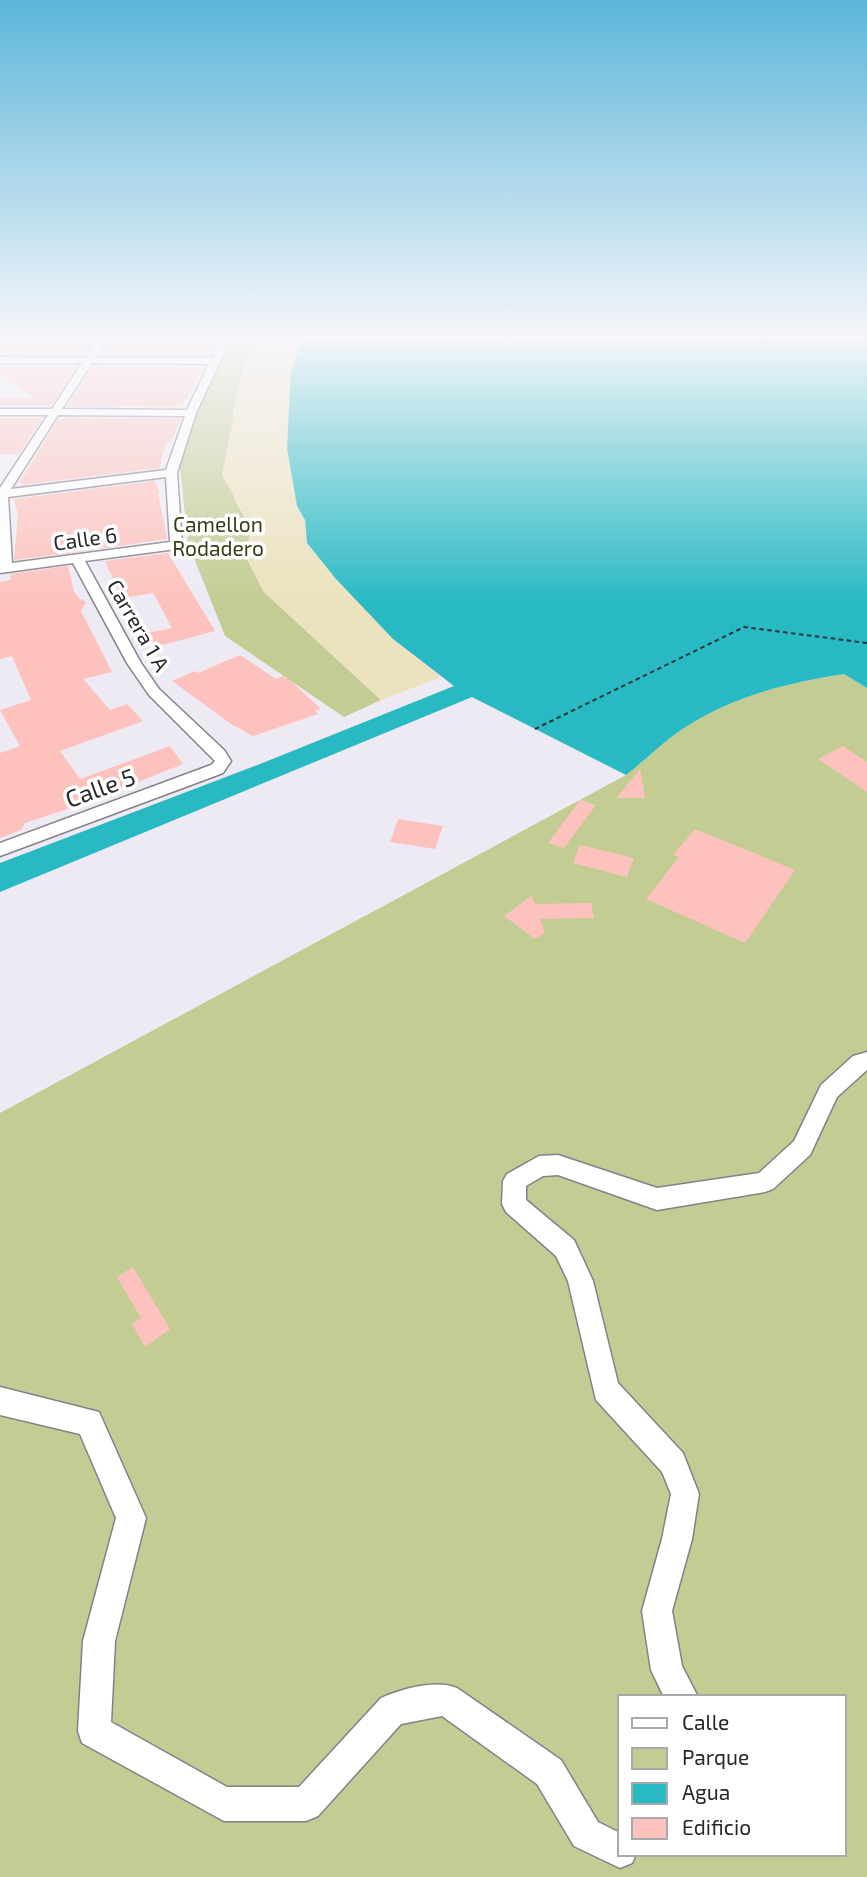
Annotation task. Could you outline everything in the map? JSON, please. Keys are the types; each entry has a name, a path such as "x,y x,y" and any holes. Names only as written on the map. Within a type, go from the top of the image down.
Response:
{"street":[{"path":"3,569 1,494 46,428"},
{"path":"1,494 171,473 186,428"},
{"name":"Calle 6","path":"3,569 176,545 171,473"},
{"name":"Carrera 1 A","path":"77,559 134,663 154,692 218,753 223,761 217,769"},
{"name":"Calle 5","path":"0,850 217,769"},
{"path":"681,1695 667,1670 657,1611 677,1539 685,1494 673,1462 606,1390 580,1281 565,1248 514,1204 515,1181 539,1166 558,1165 657,1199 765,1182 802,1149 829,1091 860,1062 867,1060"},
{"path":"0,1401 89,1422 131,1518 99,1641 94,1731 223,1804 306,1804 391,1710 446,1699 549,1772 586,1834 618,1850"}],"green space":[{"name":"Camellon Rodadero","path":"190,428 233,428 235,501 251,527 246,557 264,592 381,700 344,717 225,636 188,543 180,468"},
{"path":"844,674 867,688 867,1877 0,1877 0,1113 626,775 674,735 700,718 739,700 780,687"}],"sand":[{"path":"231,428 298,428 297,506 305,520 307,543 336,579 393,639 441,677 381,700 264,592 246,557 251,527 222,475"}],"water":[{"path":"288,428 867,428 867,688 844,674 780,687 739,700 681,730 626,775 472,697 0,892 0,863 260,764 454,686 393,639 336,579 307,543 305,520 297,506 287,448"}],"building":[{"path":"0,428 37,428 19,454 0,454"},
{"path":"53,428 177,428 172,441 168,441 163,452 160,468 21,485 23,483 19,483"},
{"path":"155,481 160,493 167,539 98,549 97,543 84,551 14,560 18,515 14,499"},
{"path":"168,553 215,631 155,647 148,633 172,628 155,596 153,593 122,598 105,561"},
{"path":"68,566 74,591 86,602 81,611 112,672 83,679 110,710 127,704 143,721 60,751 80,779 170,746 183,764 88,802 25,823 21,830 0,838 0,753 20,746 0,710 31,700 12,656 0,659 0,582 11,580 11,574"},
{"path":"240,655 276,679 283,676 291,681 321,709 315,711 318,714 253,736 231,724 172,681"},
{"path":"843,746 867,762 867,792 818,759"},
{"path":"640,769 645,798 616,798"},
{"path":"580,800 596,805 564,848 548,843"},
{"path":"398,819 443,826 435,849 390,842"},
{"path":"695,829 795,870 745,943 646,899 679,857 673,855"},
{"path":"580,845 634,858 627,877 573,863"},
{"path":"531,896 535,904 591,903 594,918 540,919 545,933 535,939 504,916"},
{"path":"133,1267 170,1329 145,1347 132,1324 141,1318 117,1277"}],"ferry route":[{"path":"535,729 744,627 867,643"}]}
